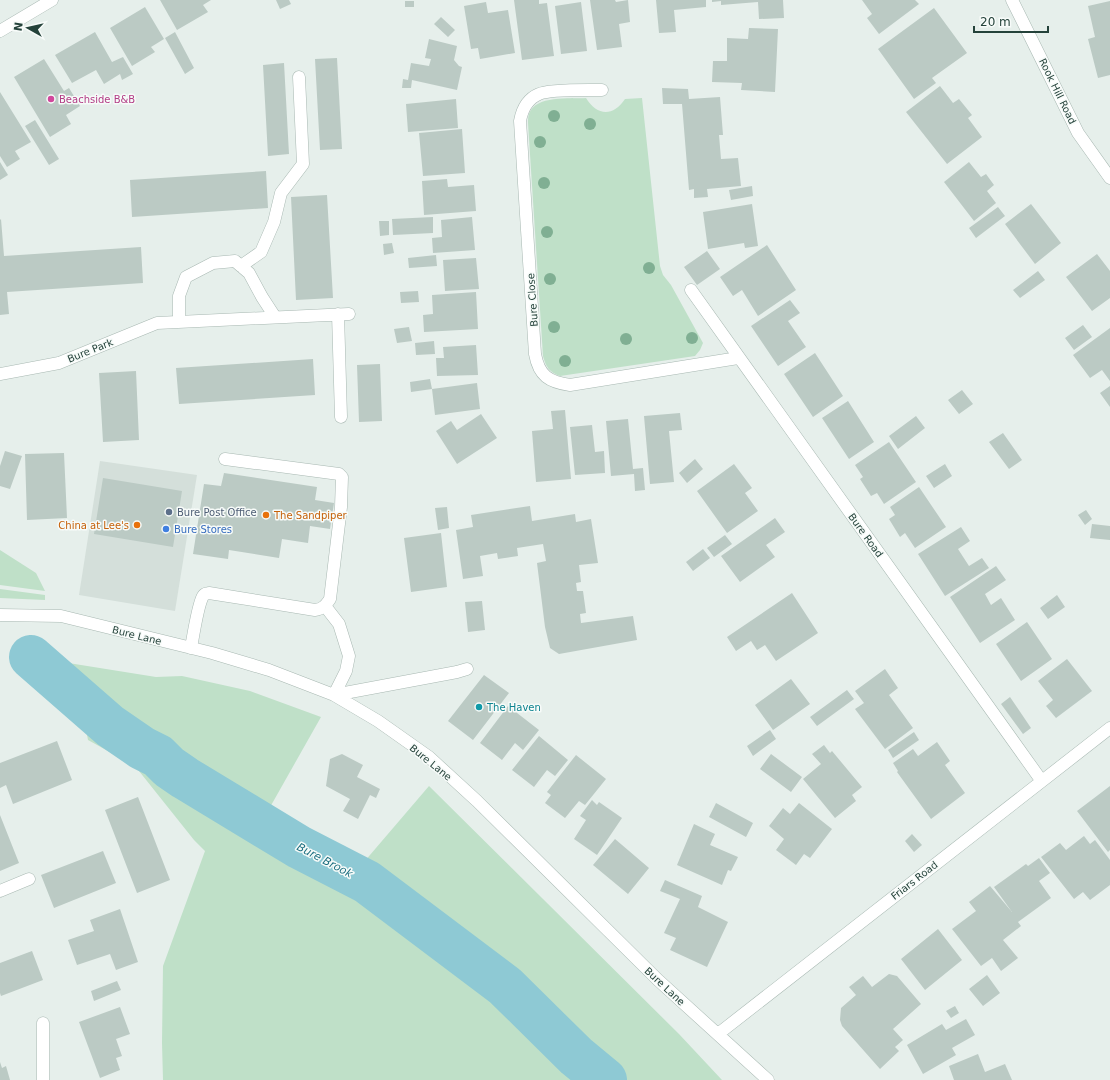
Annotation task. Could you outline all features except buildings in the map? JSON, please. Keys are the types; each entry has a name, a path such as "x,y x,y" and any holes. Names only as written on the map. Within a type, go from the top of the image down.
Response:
{"street":[{"path":"0,32 52,0"},
{"name":"Rook Hill Road","path":"1012,0 1078,133 1110,178"},
{"path":"241,266 261,252 274,222 281,193 303,164 299,77"},
{"name":"Bure Close","path":"602,90 539,93 530,100 522,112 520,121 535,354 537,364 543,375 556,383 570,385 738,358"},
{"path":"179,322 178,296 186,277 213,263 235,262 241,266 249,273 275,317"},
{"name":"Bure Road","path":"691,290 738,358 1041,780"},
{"name":"Bure Park","path":"0,374 59,363 157,323 344,314 341,417"},
{"path":"191,648 202,597 205,594 209,593 315,610 325,606 330,599 342,477 339,474 225,459"},
{"path":"325,606 339,624 349,656 346,671 334,695"},
{"name":"Bure Lane","path":"0,615 61,616 191,648 269,670 334,695 378,721 429,757 477,801 658,980 768,1080"},
{"path":"334,695 467,669"},
{"name":"Friars Road","path":"718,1034 1041,780 1110,728"},
{"path":"0,891 30,879"},
{"path":"43,1023 43,1080"}],"shaded area":[{"path":"100,461 197,475 175,611 79,595"}],"green space":[{"path":"563,98 586,98 595,108 605,112 615,109 625,99 642,98 660,266 663,275 671,285 703,343 695,356 560,376 548,369 545,363 543,356 528,117 533,108 545,101"},
{"path":"0,550 36,573 45,591 0,585"},
{"path":"0,589 45,595 45,600 0,598"},
{"path":"56,661 156,677 182,676 250,691 321,717 269,809 274,826 301,868 358,869 429,786 679,1034 722,1080 163,1080 163,966 205,851 194,840 135,766 88,740 80,698 54,667"}],"waterway":[{"name":"Bure Brook","path":"31,657 110,726 142,748 158,756 169,767 185,778 299,847 367,882 505,986 576,1056 605,1080"}],"place":[{"name":"Beachside B&B","path":"51,99"},
{"name":"Bure Post Office","path":"169,512"},
{"name":"The Sandpiper","path":"266,515"},
{"name":"China at Lee's","path":"137,525"},
{"name":"Bure Stores","path":"166,529"},
{"name":"The Haven","path":"479,707"}]}
